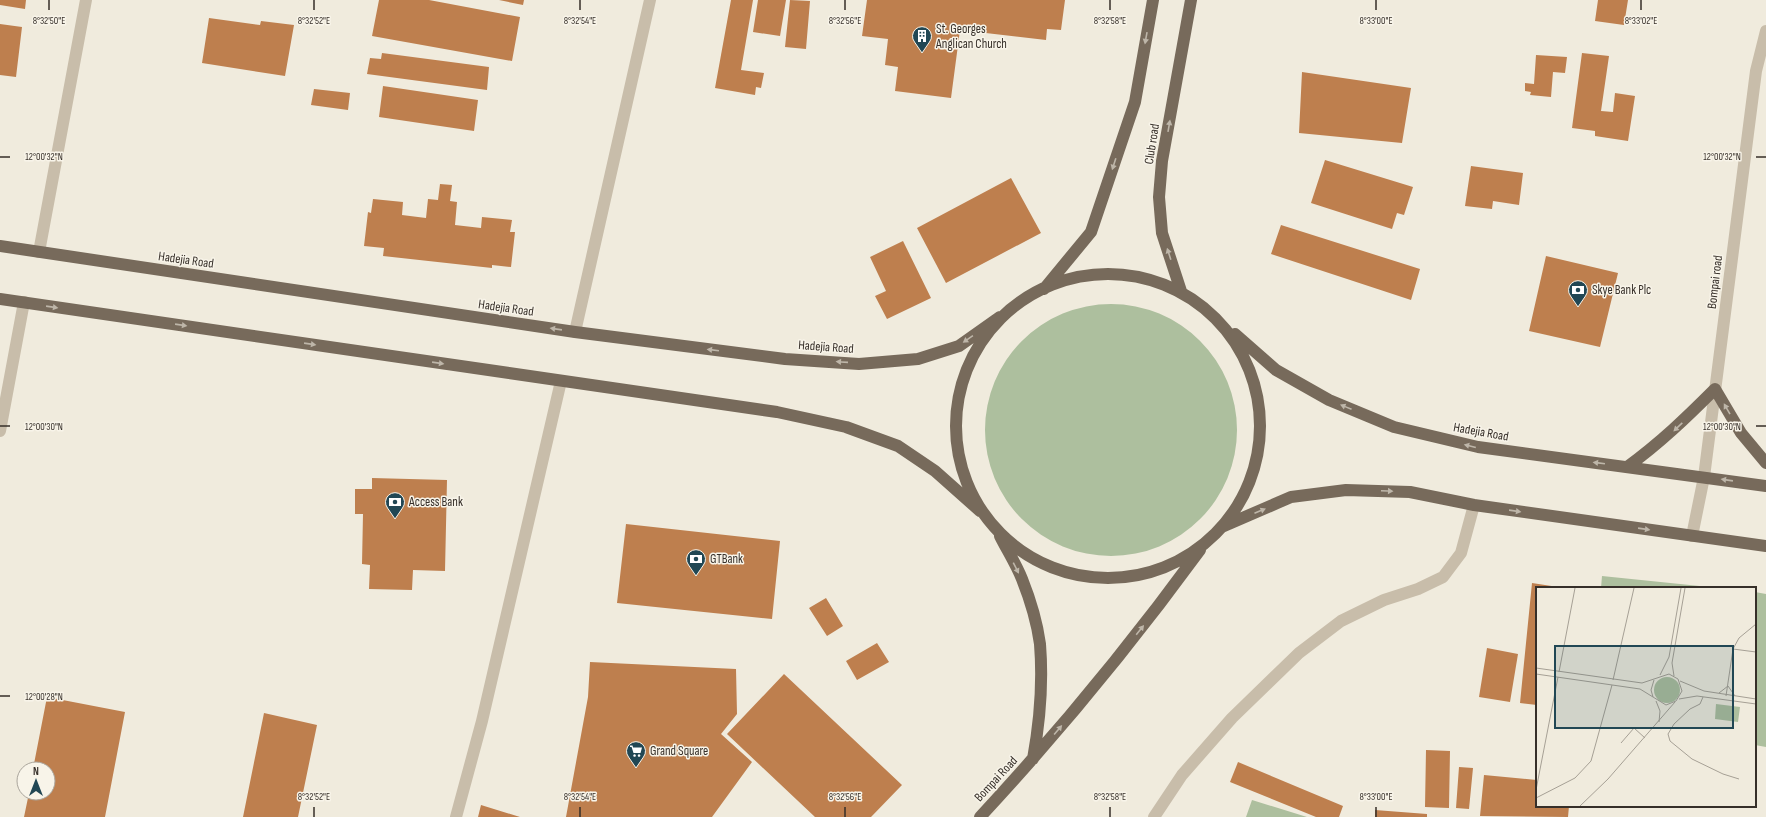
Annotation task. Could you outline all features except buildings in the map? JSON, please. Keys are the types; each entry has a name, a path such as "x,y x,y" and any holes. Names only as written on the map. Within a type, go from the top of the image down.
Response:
{"main road":[{"path":"1043,289 1091,232 1135,102 1153,0"},
{"name":"Club road","path":"1181,291 1162,233 1160,197 1162,161 1191,0"},
{"name":"Hadejia Road","path":"0,246 575,332 785,359 859,364 918,359 959,346 1000,317"},
{"path":"980,511 961,473 954,431 958,389 974,350 1000,317 1016,303 1043,289 1082,275 1133,275 1181,291 1222,322 1247,359 1260,402 1261,446 1249,489 1224,526 1202,547 1152,573 1097,578 1043,565 998,533"},
{"path":"0,299 777,412 846,427 898,446 934,471 980,511 998,533 1021,578 1033,612 1040,642 1041,678 1039,725 1033,760"},
{"name":"Hadejia Road","path":"1222,322 1276,370 1329,400 1394,427 1478,448 1766,486"},
{"path":"1627,467 1677,428 1715,389 1741,433 1766,463"},
{"path":"1224,526 1291,498 1346,490 1410,492 1474,505 1766,546"},
{"name":"Bompai Road","path":"980,817 1033,760 1151,617 1202,547"}],"street":[{"path":"40,252 86,0"},
{"path":"575,332 650,0"},
{"name":"Bompai road","path":"1692,536 1704,477 1756,71 1766,31"},
{"path":"0,431 24,302"},
{"path":"456,817 482,721 561,380"},
{"path":"1154,817 1182,776 1232,718 1299,653 1341,621 1384,600 1418,589 1443,577 1461,553 1474,505"}],"green space":[{"path":"1099,304 1123,304 1148,309 1159,313 1181,325 1200,341 1216,360 1228,382 1235,405 1237,430 1235,455 1228,478 1216,500 1200,519 1181,535 1159,547 1136,554 1123,556 1099,556 1074,551 1063,547 1041,535 1014,510 1006,500 990,467 985,442 985,418 990,393 994,382 1006,360 1031,333 1041,325 1074,309"},
{"path":"1602,576 1709,587 1601,587"},
{"path":"1756,592 1766,594 1766,747 1756,745"},
{"path":"1252,800 1307,817 1246,817"}],"place":[{"name":"St. Georges Anglican Church","path":"922,53"},
{"name":"Skye Bank Plc","path":"1578,307"},
{"name":"Access Bank","path":"395,519"},
{"name":"GTBank","path":"696,576"},
{"name":"Grand Square","path":"636,768"}]}
